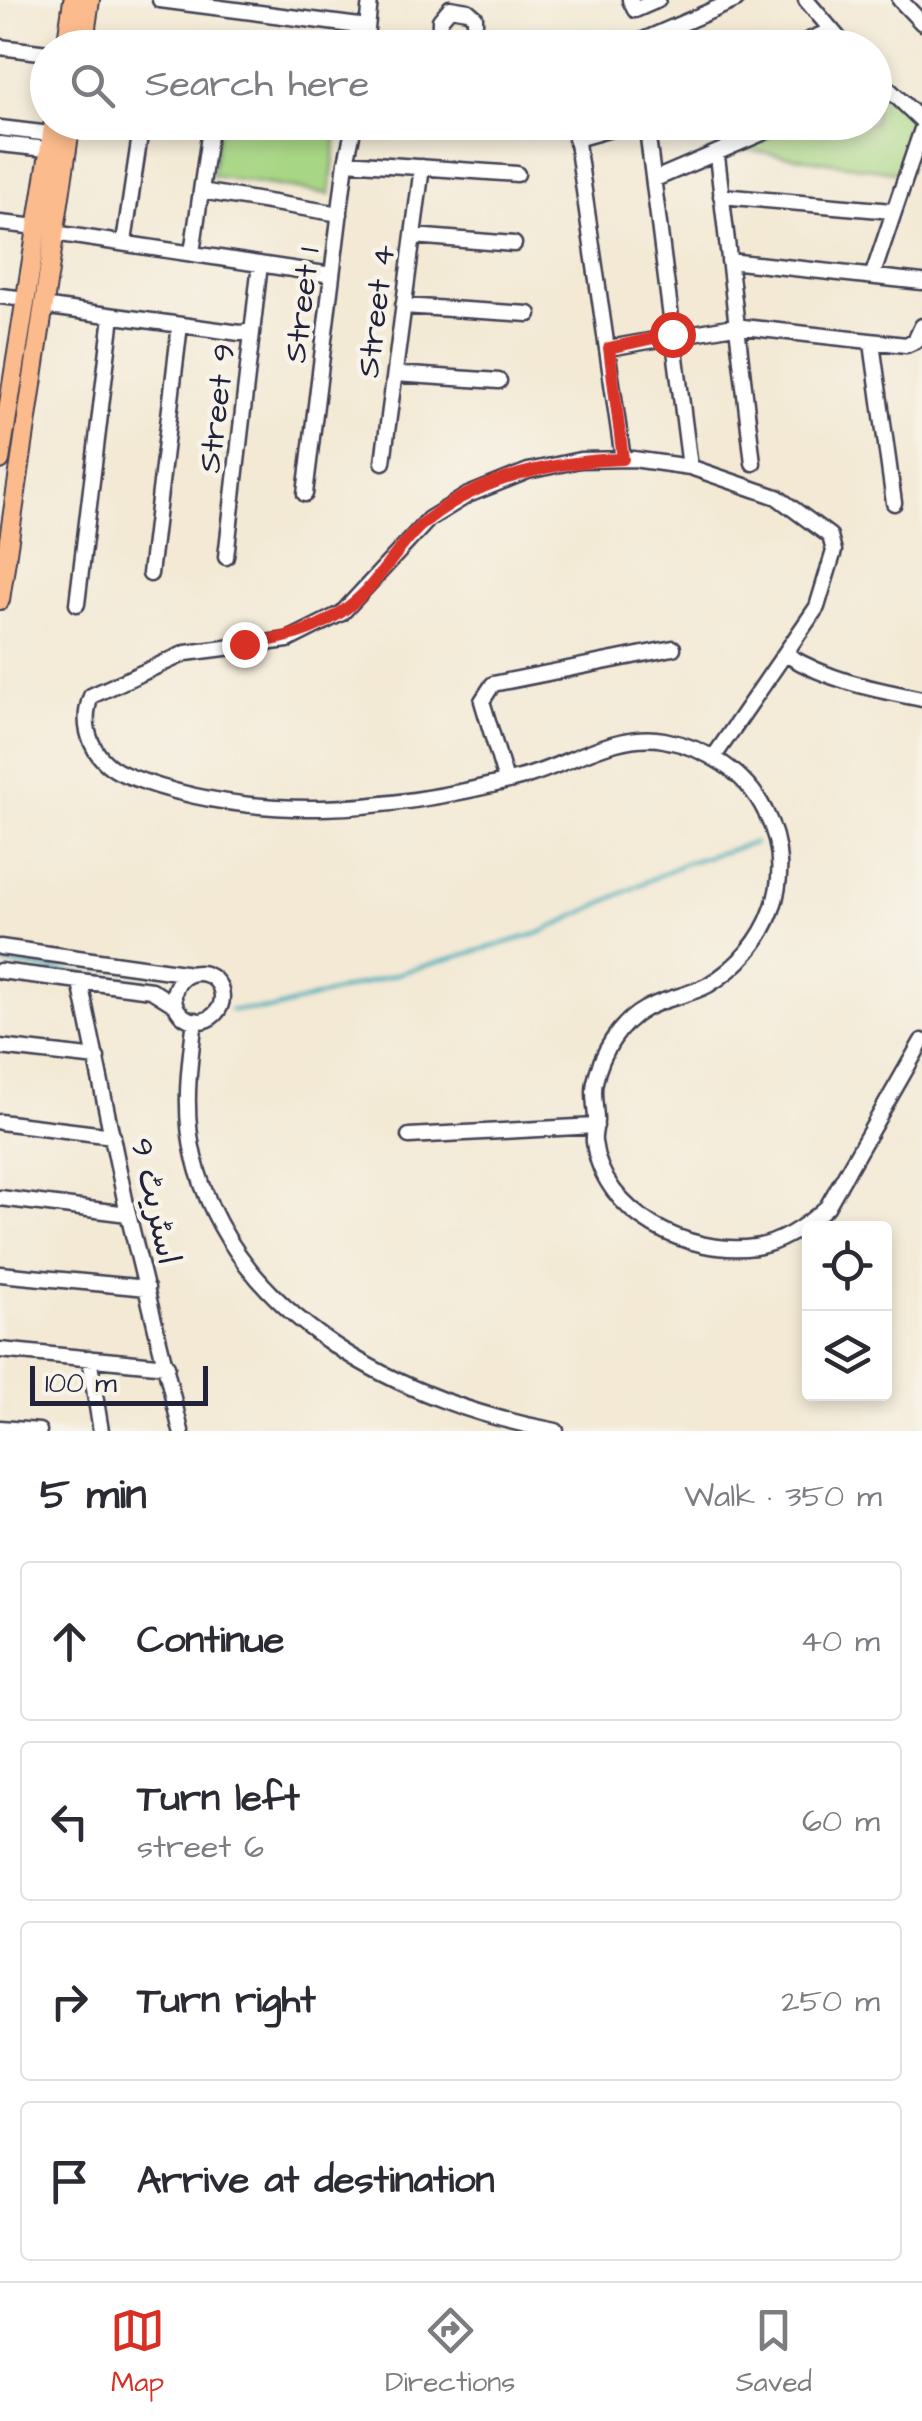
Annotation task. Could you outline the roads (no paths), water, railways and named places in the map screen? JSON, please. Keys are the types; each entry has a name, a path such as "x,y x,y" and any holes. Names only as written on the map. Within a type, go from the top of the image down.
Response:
{"main road":[{"path":"69,30 73,0"},
{"path":"86,30 90,0"},
{"path":"0,600 35,303 59,140"},
{"path":"1,451 7,372 35,303"}],"street":[{"path":"160,0 367,27"},
{"path":"367,30 370,0"},
{"path":"630,0 636,10 658,0"},
{"path":"667,30 736,0"},
{"path":"806,0 830,30"},
{"path":"900,0 922,23"},
{"path":"441,30 443,14 460,8 475,17 475,30"},
{"path":"0,48 30,50"},
{"path":"892,93 922,121"},
{"path":"0,128 30,132"},
{"path":"873,274 922,129"},
{"path":"0,144 30,140"},
{"path":"124,242 139,140"},
{"path":"192,253 209,140"},
{"name":"Street 1","path":"305,494 352,140"},
{"path":"576,140 622,453"},
{"path":"649,140 690,467"},
{"path":"655,179 750,140"},
{"path":"717,156 753,464"},
{"path":"346,162 517,174"},
{"name":"Street 4","path":"383,462 422,167"},
{"path":"201,192 340,214"},
{"path":"722,196 892,212"},
{"path":"0,222 332,275"},
{"path":"412,236 514,244"},
{"path":"729,261 922,282"},
{"name":"Street 9","path":"226,558 260,264"},
{"path":"0,296 112,316 252,331"},
{"path":"403,306 529,314"},
{"path":"77,604 112,316"},
{"path":"150,574 180,325"},
{"path":"609,348 734,326 906,345 915,340 922,326"},
{"path":"872,343 894,504"},
{"path":"394,374 498,382"},
{"path":"713,758 818,607 834,550 830,536 776,497 690,467 622,453 528,471 468,496 429,518 342,613 288,640 186,653 126,676 91,696 84,717 92,742 111,769 148,784 234,803 316,810 381,806 506,781 620,741 671,741 733,770 756,794 772,824 780,858 771,917 745,959 680,999 646,1008 623,1027 607,1049 594,1084 593,1139 601,1168 636,1213 672,1238 705,1246 758,1246 788,1236 827,1207 922,1041"},
{"path":"506,781 482,701 493,684 672,648"},
{"path":"787,655 816,672 857,686 922,699"},
{"path":"0,948 212,977 222,995 214,1014 194,1020"},
{"path":"0,971 151,990 194,1020"},
{"path":"175,1005 176,989 191,974"},
{"name":"اسٹریٹ 9","path":"80,982 128,1214 181,1431"},
{"path":"194,1020 187,1082 193,1156 216,1220 260,1283 330,1346 422,1392 556,1431"},
{"path":"0,1048 97,1058"},
{"path":"0,1122 113,1136"},
{"path":"408,1136 596,1126"},
{"path":"0,1198 128,1214"},
{"path":"0,1274 147,1288"},
{"path":"0,1350 167,1366"},
{"path":"88,1358 101,1431"},
{"path":"0,1428 39,1431"}],"waterway":[{"path":"231,1010 274,1009 540,933 685,863 754,843"},
{"path":"0,963 157,984"}]}
